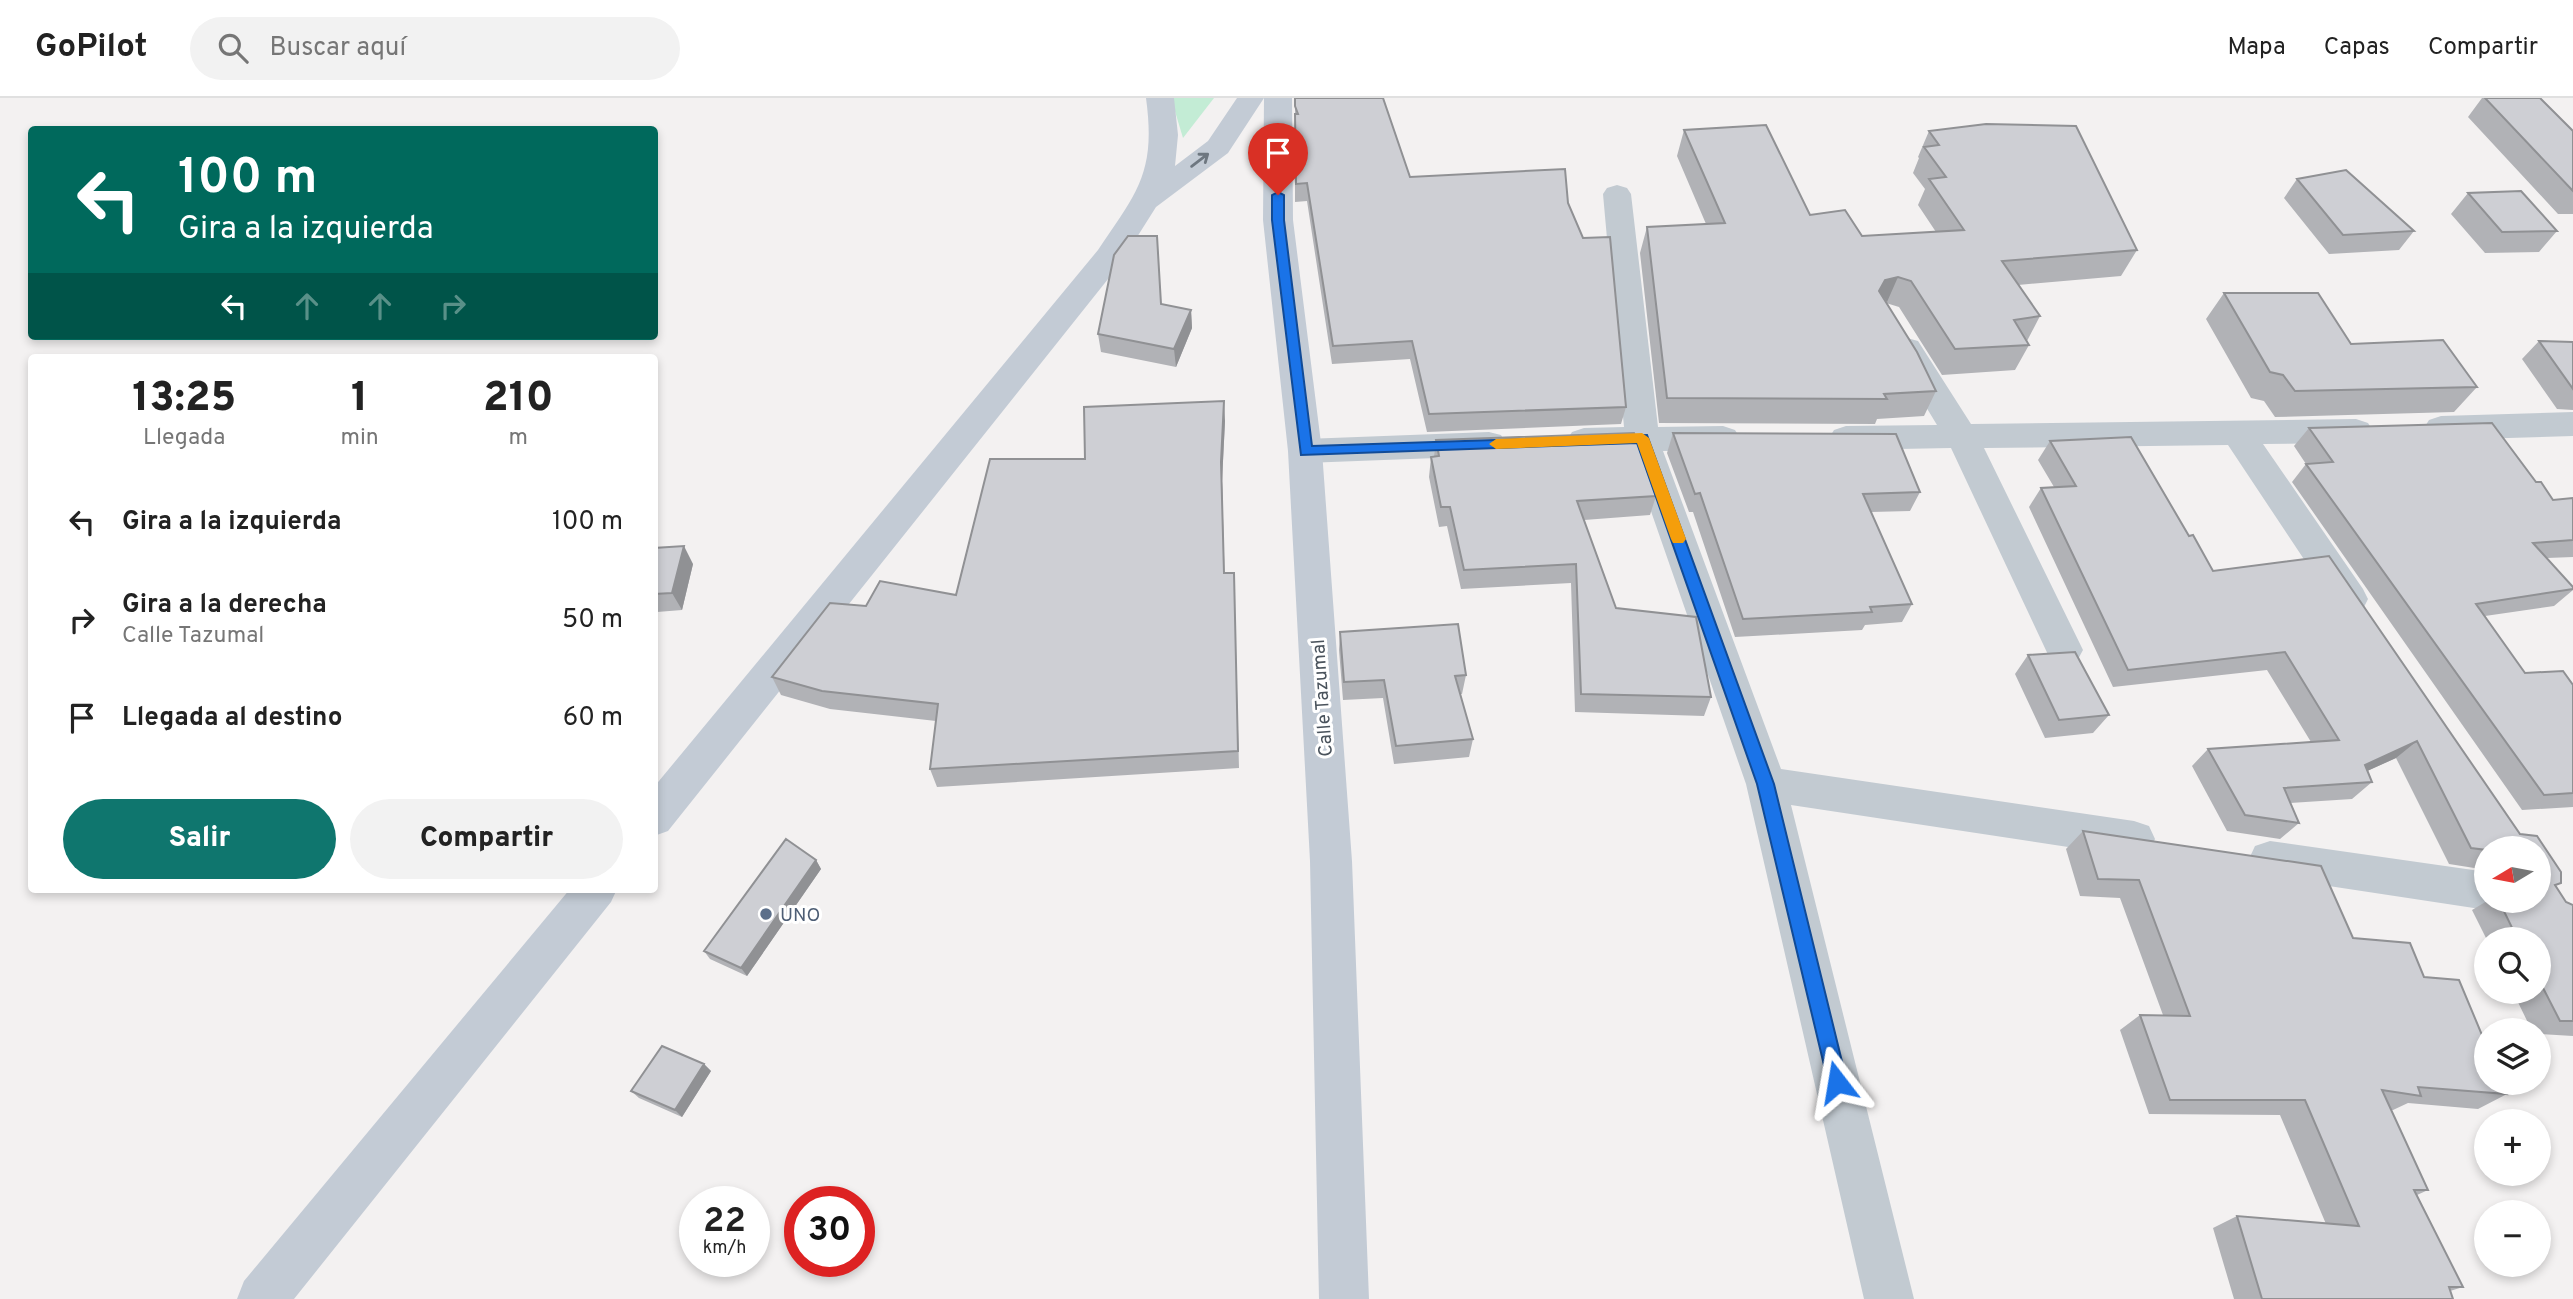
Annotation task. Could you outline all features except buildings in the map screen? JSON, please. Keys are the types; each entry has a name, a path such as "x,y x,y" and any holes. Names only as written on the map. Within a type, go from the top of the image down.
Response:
{"main road":[{"path":"658,813 976,419 1073,305 1146,201 1164,148 1160,98"},
{"path":"1146,201 1218,147 1251,98"},
{"name":"Calle Tazumal","path":"1278,98 1278,220 1306,451 1331,861 1344,1299"},
{"path":"262,1299 593,893"}],"street":[{"path":"1617,194 1642,438 1766,784 1889,1299"},
{"path":"1893,326 1963,439 2064,650"},
{"path":"1810,438 1963,439 2204,432 2238,434 2573,424"},
{"path":"2238,434 2372,630"},
{"path":"1306,451 1642,438 1754,438"},
{"path":"1766,784 2174,845"},
{"path":"2228,853 2474,889"}],"green space":[{"path":"1171,98 1214,98 1183,138"}],"slow traffic":[{"path":"1496,444 1642,438 1678,539"}],"place":[{"name":"UNO","path":"766,914"}],"route":[{"path":"1278,195 1278,220 1306,451 1642,438 1766,784 1837,1082"}]}
